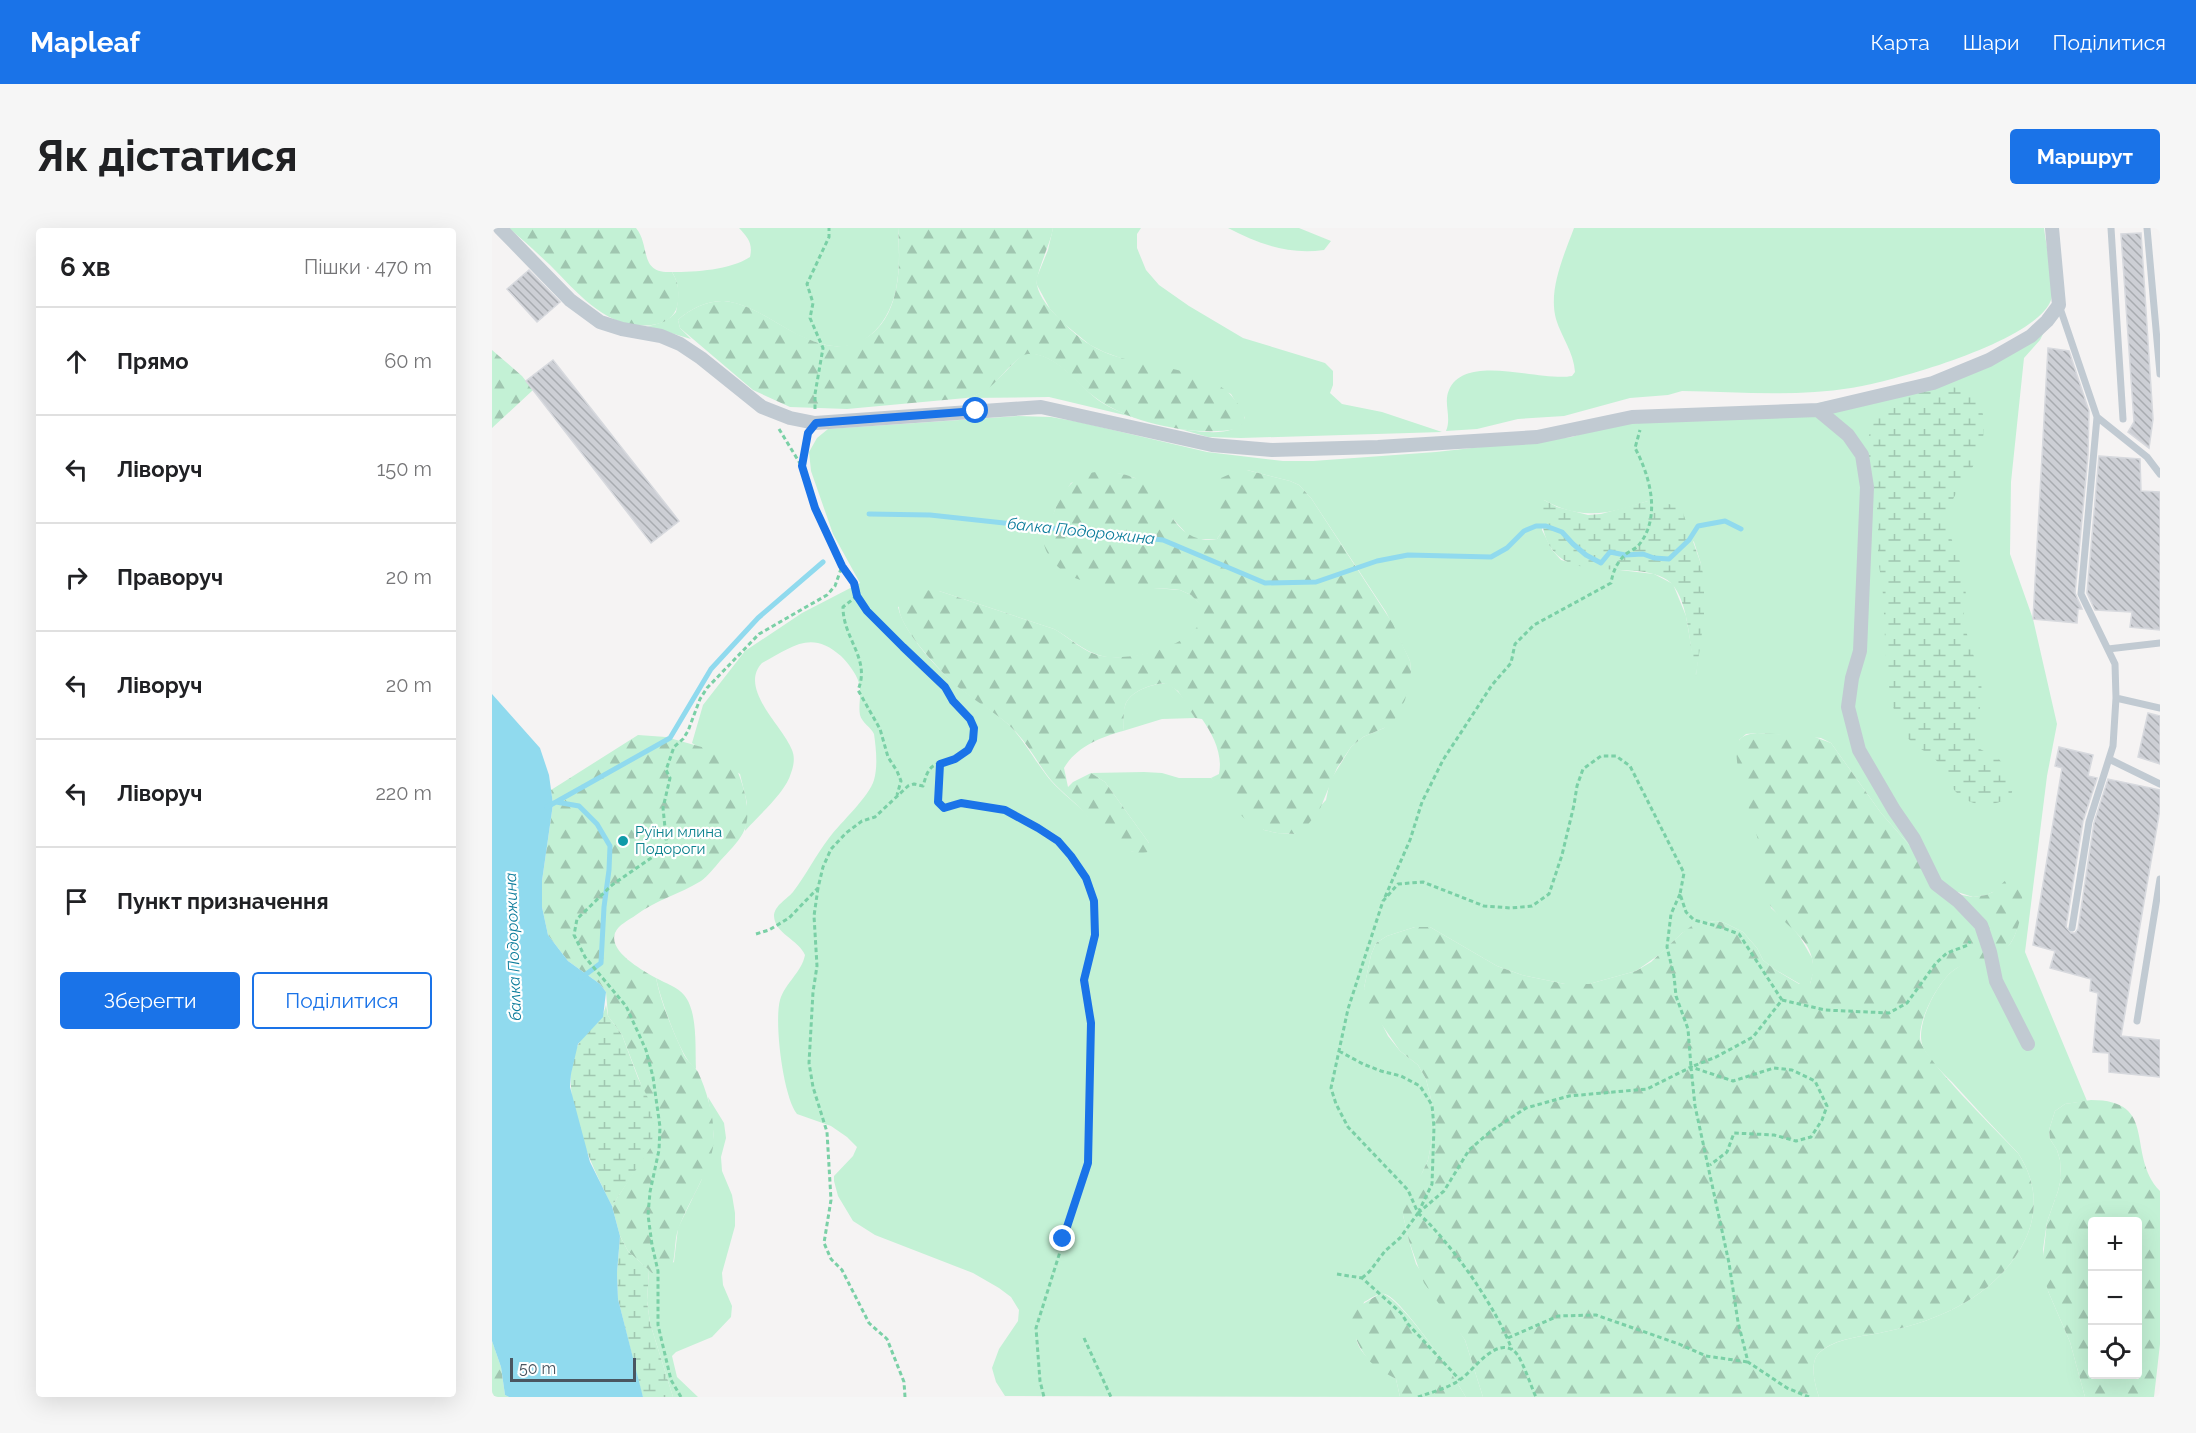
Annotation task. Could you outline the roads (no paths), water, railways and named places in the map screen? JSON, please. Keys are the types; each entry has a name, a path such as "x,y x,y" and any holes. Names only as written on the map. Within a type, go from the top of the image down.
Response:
{"street":[{"path":"500,228 581,310 600,322 622,329 661,336 681,344 762,407 790,418 816,423 1041,407 1212,446 1272,450 1378,447 1537,437 1641,416 1818,410 1933,382 1989,360 2031,336 2047,321 2059,305 2052,228"},
{"path":"1818,410 1848,435 1862,455 1867,486 1860,651 1852,678 1848,706 1859,750 1893,810 1914,839 1936,884 1958,901 1981,925 1996,981 2028,1044"}],"lane":[{"path":"2111,228 2123,419"},
{"path":"2147,228 2160,374"},
{"path":"2059,305 2097,417 2081,594 2115,664 2116,698 2113,746 2089,822 2072,928"},
{"path":"2097,417 2147,457 2160,474"},
{"path":"2108,649 2160,643"},
{"path":"2116,698 2160,708"},
{"path":"2109,759 2160,784"},
{"path":"2137,1021 2160,879"}],"water":[{"path":"492,694 540,748 549,775 553,804 542,881 542,907 548,935 568,961 600,984 606,992 603,1017 578,1044 570,1087 590,1162 612,1206 620,1236 617,1273 618,1299 643,1397 509,1397 505,1395 501,1367 492,1341"}],"waterway":[{"name":"балка Подорожина","path":"869,514 930,515 1163,540 1265,583 1316,582 1377,561 1408,555 1491,557 1507,548 1524,531 1536,526 1546,526 1562,532 1586,555 1601,563 1610,552 1625,555 1643,554 1654,558 1669,559 1689,540 1698,526 1725,521 1741,529"},
{"name":"балка Подорожина","path":"547,807 670,738 711,669 758,618 823,562"},
{"path":"556,802 579,806 597,824 610,846 601,963 581,978"}],"place":[{"name":"Руїни млина Подороги","path":"623,841"}]}
